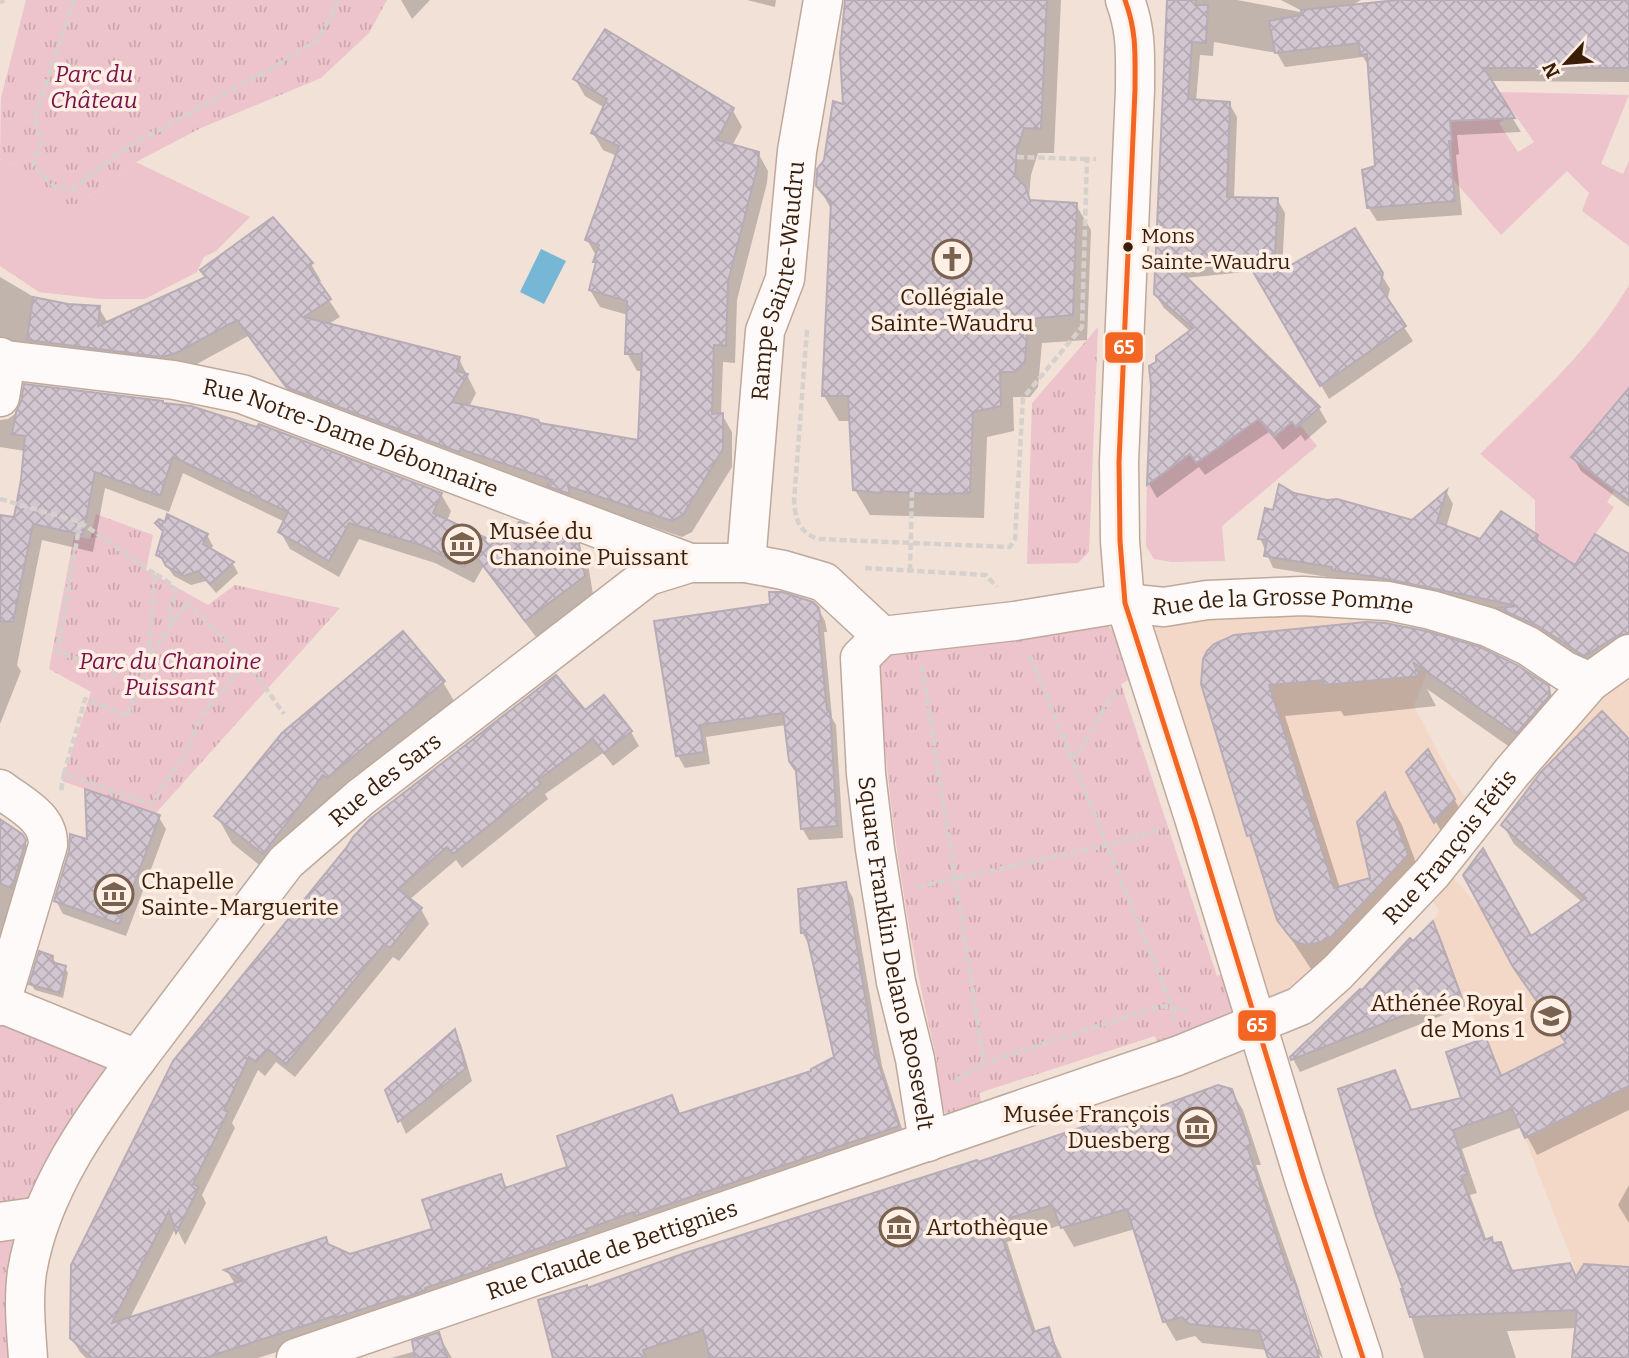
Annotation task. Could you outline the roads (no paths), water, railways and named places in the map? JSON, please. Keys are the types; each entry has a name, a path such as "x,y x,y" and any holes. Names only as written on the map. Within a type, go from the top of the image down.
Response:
{"street":[{"name":"Rampe Sainte-Waudru","path":"746,563 765,331 785,279 797,151 823,0"},
{"path":"1125,0 1135,36 1119,462 1120,541 1125,603 1194,818 1255,1024 1363,1358"},
{"path":"0,397 3,358"},
{"name":"Rue Notre-Dame Débonnaire","path":"3,358 174,380 242,394 690,563"},
{"path":"690,563 746,563 824,582 899,635"},
{"name":"Rue des Sars","path":"28,1358 27,1273 42,1216 64,1170 97,1112 286,862 361,797 648,576 690,563"},
{"name":"Rue de la Grosse Pomme","path":"899,635 1015,621 1125,603 1164,607 1207,600 1303,596 1388,601 1431,610 1488,627 1528,646 1565,671 1590,682"},
{"name":"Square Franklin Delano Roosevelt","path":"899,635 860,658 866,774 882,894 897,982 915,1059 928,1142 1177,1056 1255,1024"},
{"name":"Rue François Fétis","path":"1255,1024 1300,1006 1338,972 1440,863 1512,772 1590,682 1629,653"},
{"path":"0,789 42,820 49,832 48,845 0,1004 137,1059"},
{"name":"Rue Claude de Bettignies","path":"296,1358 928,1142"},
{"path":"0,1222 42,1216"}],"water":[{"path":"541,249 566,261 544,304 520,292"}],"place":[{"name":"Mons Sainte-Waudru","path":"1128,247"},
{"name":"Collégiale Sainte-Waudru","path":"952,259"},
{"name":"Musée du Chanoine Puissant","path":"462,544"},
{"name":"Chapelle Sainte-Marguerite","path":"114,894"},
{"name":"Athénée Royal de Mons 1","path":"1551,1016"},
{"name":"Musée François Duesberg","path":"1197,1127"},
{"name":"Artothèque","path":"899,1227"}],"park label":[{"name":"Parc du Château","path":"94,87"},
{"name":"Parc du Chanoine Puissant","path":"170,674"}]}
